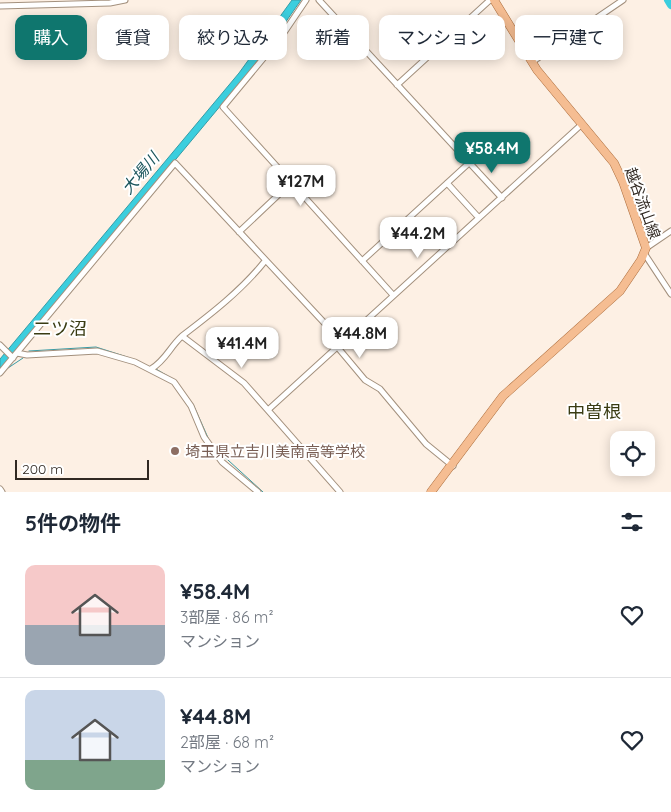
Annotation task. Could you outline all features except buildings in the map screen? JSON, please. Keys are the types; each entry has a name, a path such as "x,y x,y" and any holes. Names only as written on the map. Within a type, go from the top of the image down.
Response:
{"main road":[{"name":"越谷流山線","path":"431,492 453,466 503,396 616,296 645,251 618,170 532,62 494,0"}],"street":[{"path":"0,6 110,3 125,0"},
{"path":"306,0 281,37 223,107 393,295"},
{"path":"320,0 502,198"},
{"path":"398,85 490,0"},
{"path":"532,62 623,0"},
{"path":"268,410 582,124"},
{"path":"0,373 175,163 330,329 337,347 365,380 380,389 426,444 453,466"},
{"path":"362,261 469,163"},
{"path":"238,232 292,182"},
{"path":"447,183 479,218"},
{"path":"671,231 645,251 671,294"},
{"path":"152,368 163,361 172,346 182,336 246,284 265,261"},
{"path":"182,336 244,383 340,492"},
{"path":"2,348 14,356 97,351 152,368 174,382 194,412 204,437 222,462 258,492"}],"water":[{"path":"292,0 301,0 287,20 287,15 281,15"},
{"path":"248,60 259,60 0,370 0,359"}],"waterway":[{"path":"668,0 671,5"},
{"path":"98,1 105,1"},
{"path":"29,351 96,347 127,357"},
{"path":"8,368 23,358"},
{"path":"156,369 176,381"},
{"path":"193,404 209,440 217,450 263,492"}],"place":[{"name":"埼玉県立吉川美南高等学校","path":"175,451"}],"district":[{"name":"二ツ沼","path":"60,328"},
{"name":"中曽根","path":"594,411"}],"water label":[{"name":"大場川","path":"140,173"}]}
